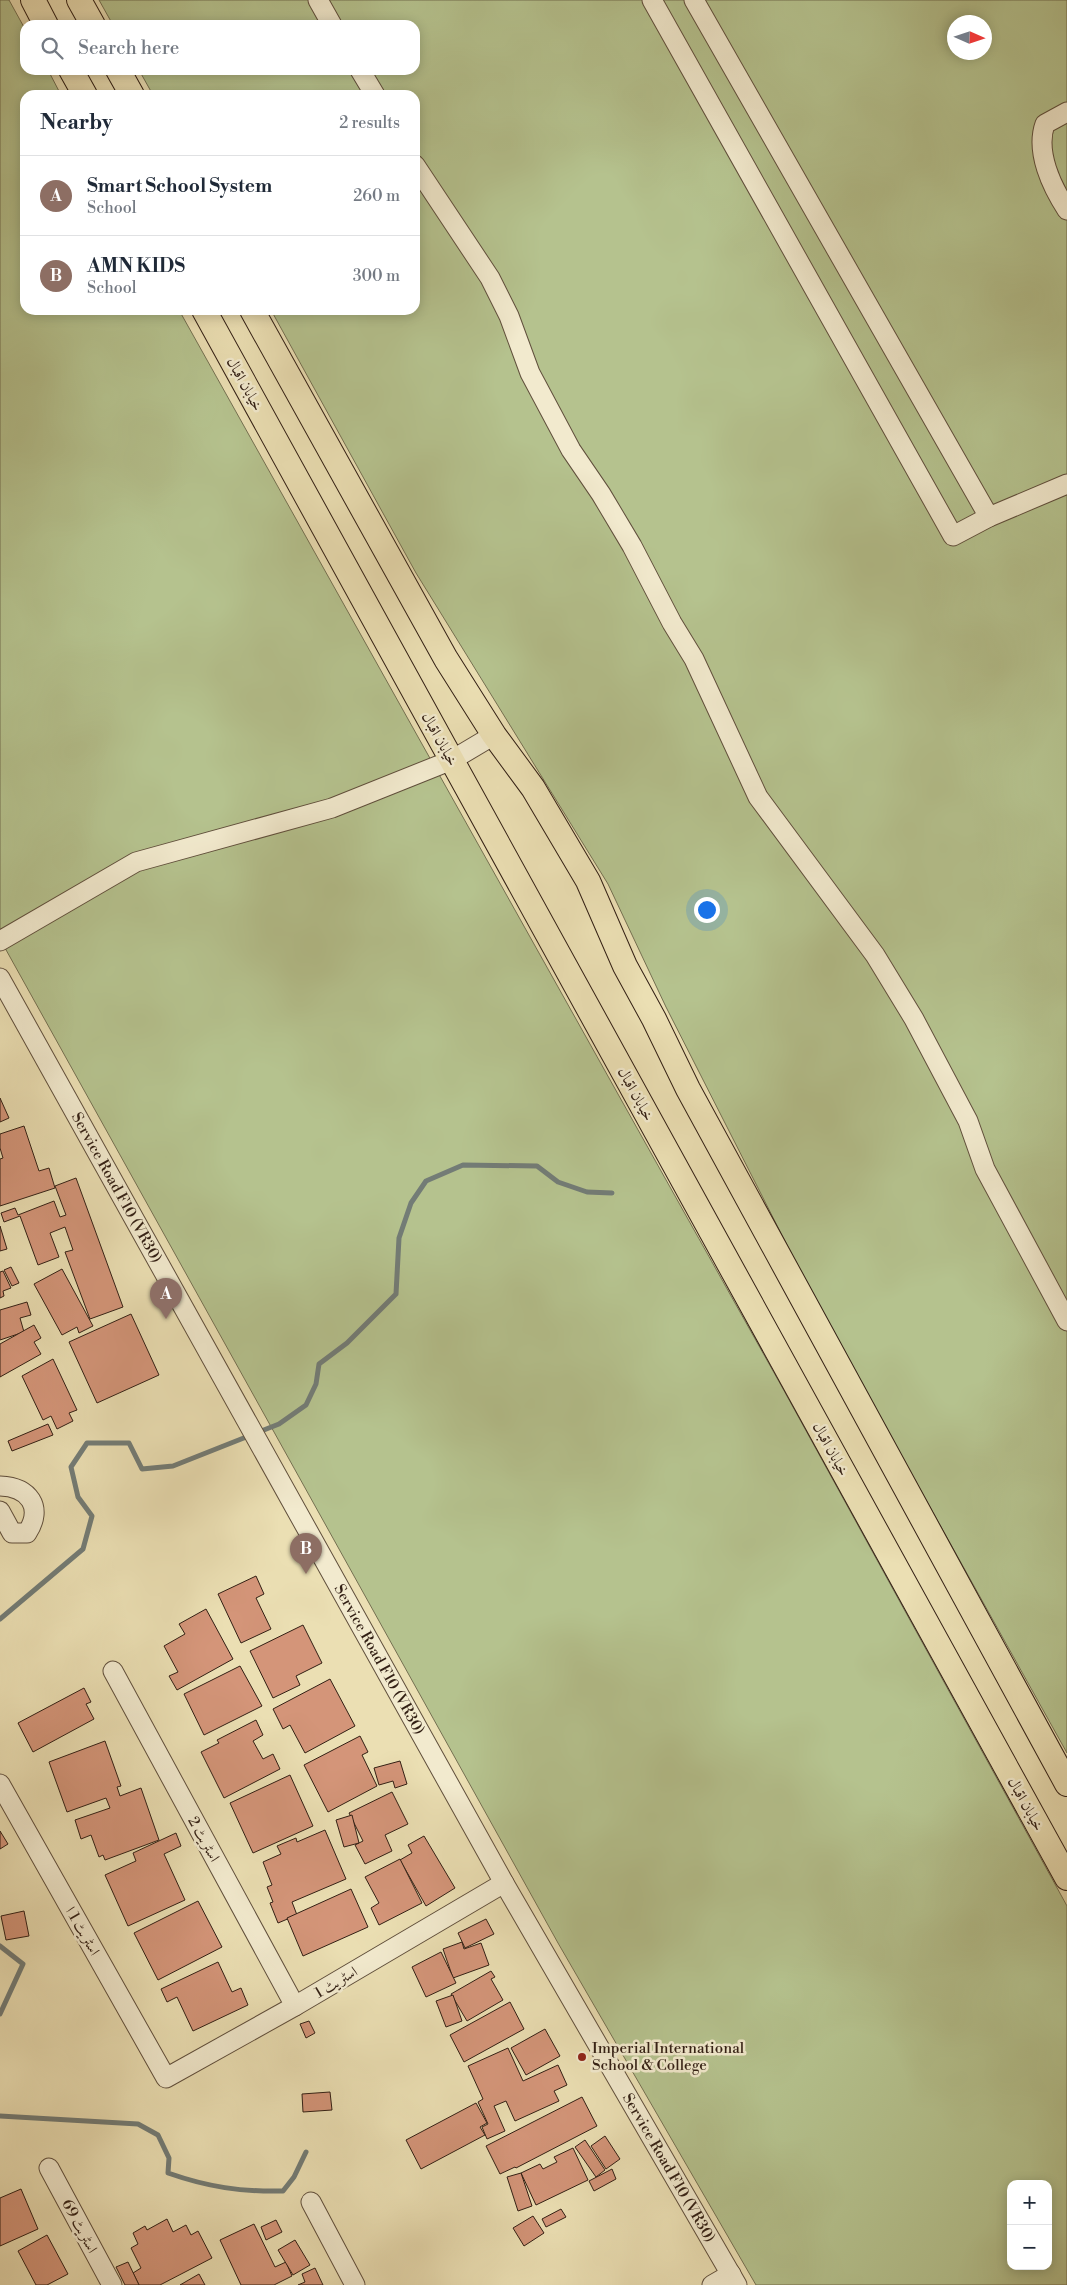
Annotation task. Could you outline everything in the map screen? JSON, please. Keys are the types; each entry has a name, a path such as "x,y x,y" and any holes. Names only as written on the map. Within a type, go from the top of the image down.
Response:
{"main road":[{"path":"33,0 43,20"},
{"path":"79,0 90,20"},
{"path":"74,75 82,90"},
{"path":"121,75 129,90"},
{"name":"خیابان اقبال","path":"207,315 1067,1878"},
{"path":"255,315 446,659 494,735 538,796 588,881 626,966 688,1089 1067,1784"}],"street":[{"path":"318,0 329,20"},
{"path":"652,0 953,536 990,517 1067,484"},
{"path":"694,0 990,517"},
{"path":"363,75 372,90"},
{"path":"1067,112 1045,124 1040,137 1043,159 1067,210"},
{"path":"420,173 490,278 509,316 534,381 571,450 601,494 632,546 672,623 694,659 758,797 875,955 914,1019 968,1121 985,1169 1067,1321"},
{"path":"0,941 136,862 332,808 452,760 494,735"},
{"name":"Service Road F10 (VR30)","path":"0,978 504,1882 734,2279"},
{"path":"0,1486 8,1486 28,1496 34,1506 33,1523 26,1533 12,1532 0,1511"},
{"name":"اسٹریٹ 2","path":"113,1671 296,2006"},
{"name":"اسٹریٹ 1 ا","path":"0,1784 166,2078"},
{"name":"اسٹریٹ 1","path":"166,2078 296,2006 504,1882"},
{"name":"اسٹریٹ 69","path":"49,2168 112,2285"},
{"path":"311,2202 355,2285"},
{"path":"712,2285 734,2279"}],"green space":[{"path":"0,0 9,0 20,20 20,75 51,75 58,90 20,90 20,315 182,315 782,1387 1067,1906 1067,2285 756,2285 558,1943 0,939"},
{"path":"99,0 1067,0 1067,1753 818,1306 666,1007 608,884 416,573 274,315 420,315 420,90 150,90 142,75 420,75 420,20 110,20"}],"building":[{"path":"0,1098 9,1118 0,1122"},
{"path":"24,1126 39,1171 49,1168 55,1188 0,1206 0,1159 3,1158 0,1148 0,1134"},
{"path":"76,1178 123,1307 90,1319 65,1252 73,1250 65,1227 50,1233 59,1257 38,1265 20,1216 4,1222 1,1213 15,1208 18,1215 54,1201 60,1217 66,1215 55,1186"},
{"path":"0,1226 7,1249 0,1251"},
{"path":"11,1267 19,1283 12,1286 4,1270"},
{"path":"62,1269 93,1326 79,1333 77,1327 62,1335 34,1284"},
{"path":"3,1271 11,1288 3,1291 4,1296 0,1298 0,1272"},
{"path":"27,1302 31,1315 20,1318 24,1332 0,1340 0,1310"},
{"path":"131,1314 159,1375 97,1403 69,1342"},
{"path":"34,1325 41,1338 34,1342 41,1354 0,1377 0,1344"},
{"path":"53,1359 77,1410 69,1413 73,1421 57,1429 51,1416 43,1420 22,1376"},
{"path":"48,1424 53,1435 12,1451 8,1441"},
{"path":"256,1576 264,1594 256,1598 271,1629 241,1643 218,1594"},
{"path":"206,1609 233,1659 177,1690 169,1676 178,1672 164,1646 185,1634 179,1624"},
{"path":"303,1625 322,1663 296,1676 300,1685 273,1698 250,1651"},
{"path":"240,1666 262,1706 204,1735 184,1694"},
{"path":"330,1679 355,1726 305,1753 290,1725 283,1729 273,1709"},
{"path":"84,1688 91,1702 86,1704 94,1719 33,1752 18,1723"},
{"path":"256,1720 263,1735 253,1741 263,1759 273,1754 280,1769 224,1798 201,1752 219,1743 217,1740"},
{"path":"360,1736 368,1752 362,1755 377,1786 328,1812 304,1765"},
{"path":"105,1741 121,1786 117,1787 120,1796 141,1788 159,1840 105,1860 103,1855 99,1857 91,1835 81,1839 75,1820 110,1808 106,1798 67,1812 49,1762"},
{"path":"400,1761 407,1784 395,1788 393,1781 379,1785 374,1768"},
{"path":"290,1775 313,1826 253,1853 230,1803"},
{"path":"392,1792 408,1824 385,1835 392,1851 365,1864 355,1845 363,1841 349,1813"},
{"path":"352,1815 359,1843 344,1847 336,1820"},
{"path":"325,1830 346,1879 292,1902 297,1915 278,1923 270,1903 273,1902 267,1887 272,1885 263,1862 281,1854 277,1846 296,1838 297,1842"},
{"path":"0,1831 8,1844 0,1849"},
{"path":"176,1833 181,1846 164,1854 185,1900 128,1926 105,1875 136,1861 133,1853"},
{"path":"424,1836 455,1888 426,1906 400,1860 412,1853 408,1845"},
{"path":"400,1859 422,1903 379,1925 371,1908 379,1903 365,1877"},
{"path":"351,1889 368,1927 303,1956 287,1918"},
{"path":"198,1901 222,1947 158,1980 134,1933"},
{"path":"24,1911 29,1936 6,1940 1,1916"},
{"path":"486,1919 494,1934 465,1948 458,1933"},
{"path":"462,1942 464,1949 481,1943 489,1965 453,1978 443,1949"},
{"path":"441,1952 456,1983 426,1997 412,1967"},
{"path":"218,1962 232,1992 241,1988 248,2005 193,2031 177,1997 167,2002 161,1989"},
{"path":"491,1971 495,1977 491,1979 503,2000 467,2021 451,1994"},
{"path":"453,1995 462,2021 446,2027 436,2001"},
{"path":"510,2002 524,2029 464,2062 450,2035"},
{"path":"309,2021 315,2033 306,2038 300,2024"},
{"path":"545,2029 560,2056 526,2075 511,2048"},
{"path":"508,2048 523,2081 558,2065 567,2085 554,2091 559,2101 515,2121 506,2101 494,2106 505,2131 487,2139 482,2127 488,2124 478,2102 483,2099 468,2066"},
{"path":"330,2092 332,2110 303,2112 302,2094"},
{"path":"582,2097 597,2126 516,2168 500,2174 486,2146"},
{"path":"476,2103 487,2123 480,2127 485,2135 421,2169 406,2140"},
{"path":"605,2136 620,2159 606,2169 591,2146"},
{"path":"585,2140 605,2170 596,2177 575,2147"},
{"path":"573,2148 588,2180 536,2205 521,2173 540,2164 543,2169 557,2162 554,2157"},
{"path":"612,2169 616,2179 594,2191 589,2181"},
{"path":"521,2173 532,2206 518,2211 507,2177"},
{"path":"21,2189 38,2229 0,2246 0,2198"},
{"path":"561,2209 566,2217 546,2227 542,2219"},
{"path":"533,2216 544,2233 524,2246 513,2228"},
{"path":"167,2219 173,2232 186,2225 191,2235 198,2231 212,2258 160,2285 139,2285 133,2273 141,2268 131,2248 138,2244 133,2233 145,2226 147,2230"},
{"path":"276,2220 282,2232 266,2240 261,2227"},
{"path":"254,2224 275,2267 286,2262 292,2276 274,2285 241,2285 220,2240"},
{"path":"47,2235 68,2274 47,2285 36,2285 18,2251"},
{"path":"295,2240 310,2265 293,2275 278,2250"},
{"path":"128,2262 139,2285 125,2285 116,2267"},
{"path":"315,2268 323,2285 298,2285 305,2282 302,2274"},
{"path":"199,2274 205,2285 180,2285"}],"waterway":[{"path":"0,1619 83,1549 92,1516 78,1497 71,1467 87,1443 129,1443 142,1469 173,1466 279,1424 306,1405 316,1384 319,1364 347,1343 396,1294 399,1238 411,1203 426,1181 463,1165 537,1166 558,1182 587,1192 612,1193"},
{"path":"0,1946 23,1964 0,2014"},
{"path":"0,2116 138,2124 158,2135 169,2158 168,2173 211,2185 253,2191 283,2191 294,2177 306,2152"}],"place":[{"name":"Smart School System","path":"166,1319"},
{"name":"AMN KIDS","path":"306,1574"},
{"name":"Imperial International School & College","path":"582,2057"}]}
